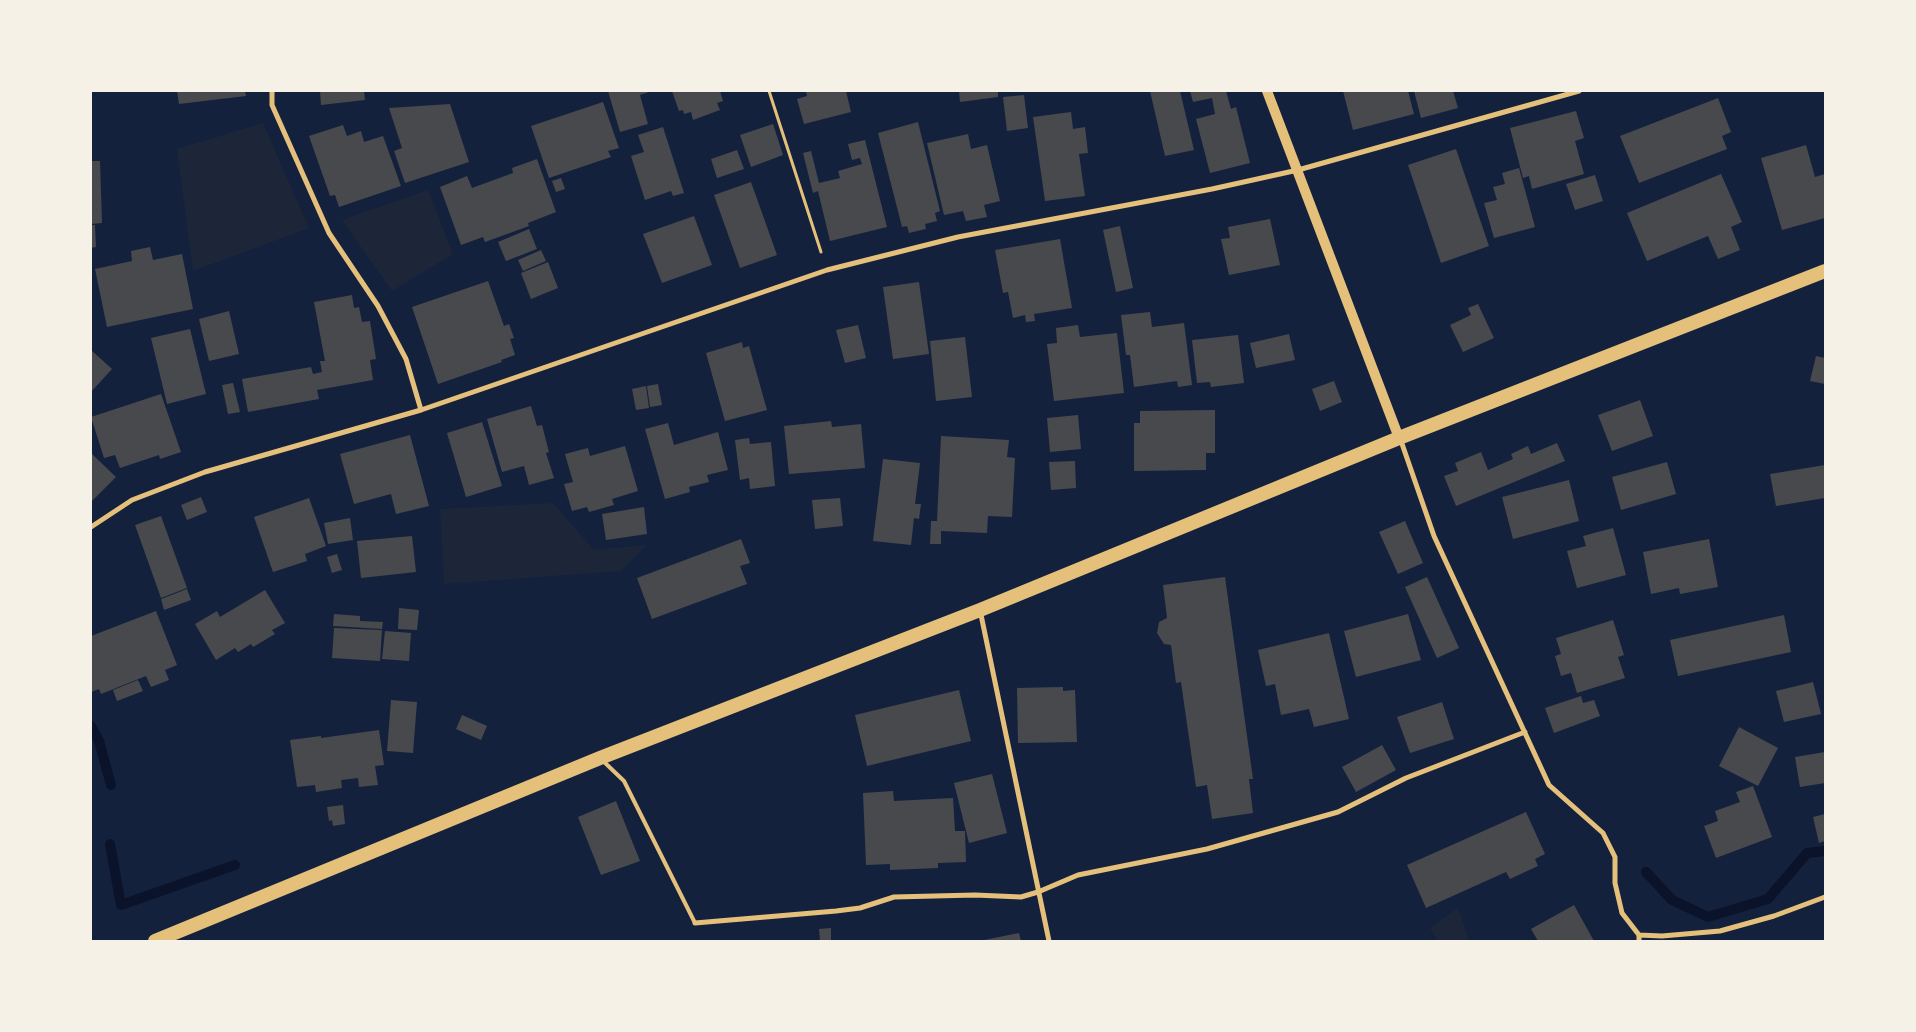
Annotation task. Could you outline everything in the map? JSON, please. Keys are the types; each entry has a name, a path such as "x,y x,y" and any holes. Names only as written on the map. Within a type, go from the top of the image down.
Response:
{"highway":[{"path":"155,941 600,758 980,610 1400,438 1825,271"}],"main road":[{"path":"1266,91 1400,438"}],"street":[{"path":"272,91 272,105 329,233 378,306 406,359 421,410"},
{"path":"91,527 132,500 205,472 421,410 826,270 958,237 1212,189 1298,170 1579,91"},
{"path":"1400,438 1434,536 1549,785 1603,833 1615,856 1615,883 1622,913 1639,938 1720,931 1774,916 1825,897"},
{"path":"980,610 1049,941"},
{"path":"695,923 860,908 894,897 975,895 1021,897 1038,892 1078,874 1207,849 1338,812 1406,778 1525,732"}],"lane":[{"path":"600,758 624,781 695,923"}],"path":[{"path":"769,91 826,270"}],"shaded area":[{"path":"263,123 309,228 193,271 177,149"},
{"path":"428,190 453,254 392,291 342,220"},
{"path":"553,503 594,550 647,545 621,571 444,584 440,509"},
{"path":"1458,908 1469,941 1438,941 1430,928"}],"building":[{"path":"177,91 245,91 246,96 179,104"},
{"path":"320,91 364,91 365,100 321,105"},
{"path":"608,91 652,91 640,95 648,124 620,132"},
{"path":"672,91 720,91 723,101 717,103 720,110 693,120 691,112 684,114 683,110 679,111"},
{"path":"806,91 846,91 851,112 804,124 797,99 807,96"},
{"path":"959,91 998,91 998,97 960,102"},
{"path":"1150,91 1180,91 1194,150 1165,156"},
{"path":"1190,91 1226,91 1231,109 1236,107 1250,163 1210,173 1196,119 1215,114 1212,98 1193,102"},
{"path":"1343,91 1408,91 1414,114 1353,130"},
{"path":"1414,91 1453,91 1458,108 1421,118"},
{"path":"1024,95 1028,128 1007,131 1003,97"},
{"path":"1718,98 1731,132 1722,136 1727,149 1639,183 1620,136"},
{"path":"603,102 619,148 608,151 611,157 549,178 531,126"},
{"path":"450,104 469,162 405,183 394,151 402,148 389,108"},
{"path":"1576,111 1584,138 1575,141 1584,174 1532,189 1529,176 1523,178 1510,128"},
{"path":"1071,112 1073,129 1085,127 1088,153 1079,154 1085,196 1045,201 1033,117"},
{"path":"918,122 940,211 935,213 937,221 925,224 926,229 909,233 907,226 902,227 878,133"},
{"path":"773,124 783,155 751,167 740,135"},
{"path":"343,125 347,136 361,131 364,142 383,136 401,186 339,207 335,195 330,196 309,136"},
{"path":"663,127 684,193 673,196 671,191 645,200 631,156 644,152 638,135"},
{"path":"968,134 971,149 987,145 1000,201 984,205 987,217 966,221 963,211 944,215 927,143"},
{"path":"865,140 887,227 830,241 818,191 813,193 803,153 811,151 819,183 840,178 838,171 862,164 860,158 852,160 848,144"},
{"path":"1806,145 1815,177 1825,174 1825,218 1782,230 1761,158"},
{"path":"1456,149 1489,246 1441,263 1408,165"},
{"path":"737,150 744,169 717,178 711,159"},
{"path":"537,159 556,212 528,223 529,226 485,242 483,237 461,245 440,187 467,176 472,188 513,173 512,168"},
{"path":"91,161 100,161 102,223 91,224"},
{"path":"1519,168 1535,227 1494,238 1484,203 1497,200 1493,187 1505,184 1502,173"},
{"path":"1721,174 1742,222 1731,227 1740,250 1718,259 1708,236 1647,261 1627,213"},
{"path":"1595,175 1603,201 1575,210 1566,184"},
{"path":"561,178 565,189 556,192 552,181"},
{"path":"751,182 777,255 740,268 714,195"},
{"path":"694,216 712,265 662,283 643,234"},
{"path":"1270,219 1280,265 1229,275 1221,239 1230,238 1228,227"},
{"path":"91,225 95,225 96,247 91,248"},
{"path":"1120,226 1133,288 1116,292 1103,230"},
{"path":"529,229 537,249 506,261 498,242"},
{"path":"1060,239 1072,308 1034,314 1035,321 1026,322 1025,315 1013,318 1008,292 1003,293 995,250"},
{"path":"150,247 153,260 182,254 193,309 107,327 95,269 132,261 131,251"},
{"path":"541,250 546,261 523,271 518,260"},
{"path":"548,262 558,288 531,299 521,273"},
{"path":"488,281 504,326 509,324 514,338 510,339 515,355 501,360 502,362 438,384 412,307"},
{"path":"919,282 929,354 893,359 883,287"},
{"path":"352,295 354,308 359,307 362,322 370,321 376,359 370,360 373,380 317,390 319,399 248,412 242,379 311,367 313,374 322,372 320,361 325,361 314,302"},
{"path":"1478,304 1494,338 1463,352 1450,325 1471,315 1468,308"},
{"path":"229,311 239,354 209,361 199,319"},
{"path":"1150,312 1152,327 1184,323 1192,385 1178,387 1177,381 1134,387 1130,355 1126,355 1121,315"},
{"path":"858,325 866,358 845,363 836,330"},
{"path":"1078,325 1080,337 1117,333 1124,393 1054,401 1047,344 1057,343 1056,328"},
{"path":"190,329 206,394 167,404 151,338"},
{"path":"1289,334 1295,360 1256,368 1250,343"},
{"path":"1238,335 1244,383 1211,387 1210,382 1197,383 1192,340"},
{"path":"965,337 972,397 936,401 930,341"},
{"path":"742,342 743,348 749,346 767,410 725,421 706,353"},
{"path":"91,350 112,369 91,392"},
{"path":"1816,356 1825,358 1825,384 1810,381"},
{"path":"1334,381 1342,402 1320,411 1312,389"},
{"path":"233,383 240,412 228,414 222,385"},
{"path":"658,384 662,405 650,407 647,386"},
{"path":"646,386 649,408 636,410 632,389"},
{"path":"161,394 181,452 160,459 159,455 120,468 115,455 104,458 91,417"},
{"path":"1640,400 1653,436 1612,451 1598,415"},
{"path":"531,406 537,426 542,425 549,452 546,453 554,478 529,485 524,466 502,472 487,419"},
{"path":"1215,410 1215,453 1206,453 1206,470 1134,471 1134,423 1140,423 1140,411"},
{"path":"1078,415 1081,449 1050,452 1047,418"},
{"path":"831,421 832,427 861,424 865,468 789,474 784,426"},
{"path":"482,422 502,486 466,497 447,433"},
{"path":"668,423 674,445 718,432 728,470 707,475 709,482 689,487 690,492 665,499 645,429"},
{"path":"410,435 429,506 396,514 391,494 354,504 340,454"},
{"path":"941,436 1009,440 1007,457 1015,458 1012,517 988,516 987,533 941,531 941,544 930,544 931,521 937,521"},
{"path":"749,438 750,444 771,442 775,486 750,489 749,478 740,480 735,440"},
{"path":"1557,443 1565,461 1456,506 1444,476 1458,471 1455,463 1481,452 1488,470 1513,459 1511,454 1528,446 1531,454"},
{"path":"625,446 638,491 612,499 614,505 589,512 587,507 572,511 564,484 573,482 565,454 588,448 590,456"},
{"path":"91,453 116,477 91,502"},
{"path":"883,459 920,463 915,504 921,504 919,519 914,518 911,545 873,541"},
{"path":"1075,461 1076,488 1051,490 1049,462"},
{"path":"1667,462 1676,494 1621,510 1612,477"},
{"path":"1825,465 1825,498 1776,506 1770,474"},
{"path":"1569,480 1579,521 1513,539 1502,497"},
{"path":"201,497 207,512 187,520 181,505"},
{"path":"309,498 326,546 305,554 307,561 273,572 254,517"},
{"path":"840,498 843,526 815,529 812,500"},
{"path":"644,507 647,534 606,540 602,514"},
{"path":"161,516 187,588 161,598 135,525"},
{"path":"350,518 353,540 328,544 324,523"},
{"path":"1405,521 1423,563 1398,574 1379,532"},
{"path":"1613,528 1626,575 1577,588 1567,551 1586,546 1583,536"},
{"path":"412,536 416,572 361,578 357,541"},
{"path":"741,539 750,563 740,566 747,584 652,619 637,578"},
{"path":"1709,539 1718,587 1680,594 1679,588 1651,594 1643,552"},
{"path":"337,554 342,570 332,573 327,557"},
{"path":"1225,577 1253,779 1249,779 1253,813 1212,819 1207,785 1196,787 1181,682 1176,683 1171,645 1164,644 1157,633 1159,622 1167,618 1163,585"},
{"path":"1427,577 1459,648 1437,658 1405,587"},
{"path":"187,589 191,600 164,610 161,599"},
{"path":"265,590 285,623 272,630 275,634 253,647 251,644 238,652 235,648 216,660 195,624 217,611 220,617"},
{"path":"399,608 419,610 417,630 398,629"},
{"path":"156,611 177,665 165,670 169,680 151,687 146,676 101,694 99,689 91,692 91,636"},
{"path":"334,614 360,616 360,621 383,622 382,629 333,626"},
{"path":"1408,614 1421,660 1356,677 1344,631"},
{"path":"1784,615 1791,652 1678,676 1670,640"},
{"path":"1613,620 1624,655 1618,657 1625,678 1577,693 1571,673 1561,676 1555,656 1561,654 1556,638"},
{"path":"334,628 382,630 380,661 332,658"},
{"path":"385,631 411,633 409,661 382,659"},
{"path":"1329,633 1349,719 1314,727 1309,709 1281,715 1275,684 1266,686 1258,650"},
{"path":"138,680 143,691 117,701 113,690"},
{"path":"1813,682 1821,714 1784,722 1776,691"},
{"path":"1063,687 1063,691 1075,690 1077,742 1018,743 1017,688"},
{"path":"959,690 971,741 867,766 855,715"},
{"path":"1581,696 1583,703 1594,700 1600,716 1554,733 1545,708"},
{"path":"391,700 417,702 413,753 387,751"},
{"path":"1442,702 1454,739 1410,753 1397,717"},
{"path":"462,715 487,726 481,740 456,729"},
{"path":"1739,727 1778,748 1758,786 1719,766"},
{"path":"379,730 384,765 375,766 378,785 359,787 358,778 341,780 342,788 316,792 315,785 297,787 290,740"},
{"path":"1382,745 1396,770 1356,792 1342,767"},
{"path":"1825,752 1825,783 1800,787 1795,757"},
{"path":"992,774 1007,833 969,843 954,783"},
{"path":"1753,786 1772,837 1716,858 1704,826 1718,821 1715,811 1740,802 1736,792"},
{"path":"893,791 894,801 953,798 955,831 965,831 966,862 938,863 938,868 890,870 890,864 866,865 863,793"},
{"path":"616,801 640,861 601,875 578,817"},
{"path":"343,805 345,824 333,826 332,820 329,821 327,807"},
{"path":"1526,812 1545,854 1535,859 1538,866 1510,879 1506,872 1426,908 1407,865"},
{"path":"1825,814 1825,841 1819,843 1813,817"},
{"path":"1574,905 1594,941 1538,941 1531,929"},
{"path":"831,928 831,941 820,941 819,929"},
{"path":"1019,933 1021,941 984,941 984,940"}],"waterway":[{"path":"91,726 99,741 111,785"},
{"path":"110,844 121,905 235,865"},
{"path":"1646,872 1672,900 1708,917 1768,899 1807,853 1825,851"}]}
